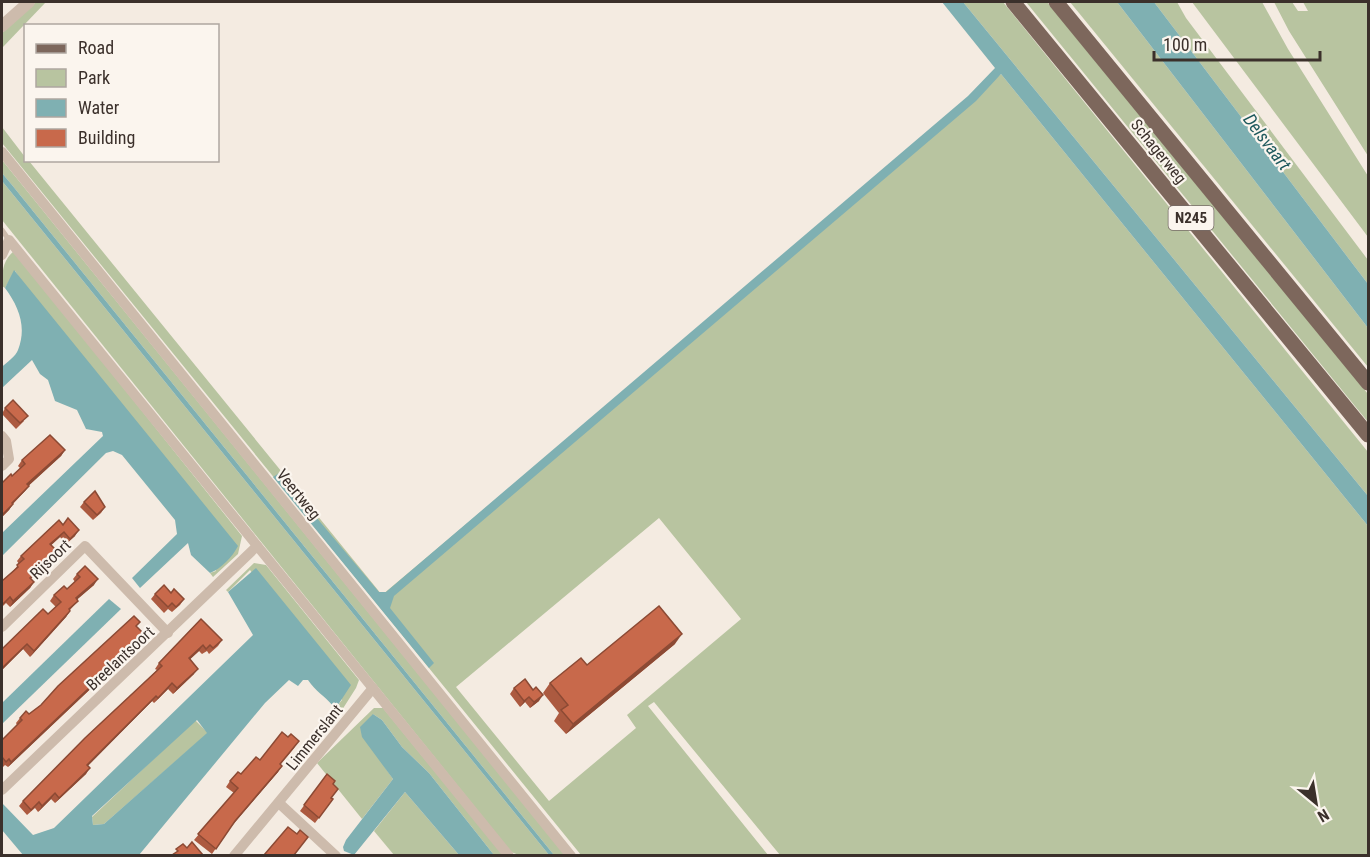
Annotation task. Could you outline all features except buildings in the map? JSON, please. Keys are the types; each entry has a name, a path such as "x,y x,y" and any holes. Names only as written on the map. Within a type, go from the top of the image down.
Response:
{"main road":[{"name":"Schagerweg","path":"1013,2 1368,435"},
{"name":"Schagerweg","path":"1056,2 1368,383"}],"street":[{"path":"4,23 29,2"},
{"name":"Veertweg","path":"2,152 571,855"},
{"path":"2,255 9,240 509,855"},
{"path":"2,436 6,441 9,459 2,466"},
{"name":"Rijsoort","path":"2,627 85,546 168,633"},
{"name":"Breelantsoort","path":"2,789 257,546"},
{"name":"Limmerslant","path":"234,855 280,804 373,688"},
{"path":"280,804 336,855"}],"lane":[{"path":"2,230 9,240"}],"green space":[{"path":"36,2 46,2 2,48 2,33"},
{"path":"963,2 1003,2 1368,452 1368,496"},
{"path":"1026,2 1047,2 1368,394 1368,422"},
{"path":"1070,2 1117,2 1368,328 1368,367"},
{"path":"1154,2 1177,2 1186,18 1368,260 1368,284"},
{"path":"1192,2 1262,2 1288,49 1368,176 1368,237"},
{"path":"1274,2 1292,2 1298,11 1308,11 1303,2 1368,2 1368,156 1289,31"},
{"path":"1001,74 1368,526 1368,855 780,855 654,702 648,706 768,855 581,855 2,143 2,127 24,156 24,162 30,162 382,595","holes":["659,518 741,619 627,715 636,728 549,801 456,687"]},
{"path":"2,160 565,855 554,855 2,173"},
{"path":"2,181 549,855 519,855 511,852 2,220"},
{"path":"14,251 242,536 238,554 213,577 210,573 216,571 15,271 5,288 2,286 4,266 7,258"},
{"path":"254,563 266,565 359,680 342,710 338,705 342,700 250,570 228,592 226,590"},
{"path":"374,708 383,708 503,855 494,855 429,773 402,747 382,720 373,714 384,766 393,779 362,819 317,763"},
{"path":"195,720 208,733 104,824 93,825 92,817"},
{"path":"405,792 459,855 394,855 374,831"}],"water":[{"path":"942,2 963,2 1368,496 1368,526 1001,74 976,101 394,596 390,608 434,663 429,668 273,477 279,473 379,592 386,592 968,96 995,68"},
{"path":"1117,2 1154,2 1368,284 1368,328"},
{"path":"2,173 554,855 549,855 2,181"},
{"path":"14,270 238,546 230,558 218,568 210,573 191,555 188,543 140,588 132,578 177,534 175,520 122,455 113,451 106,453 2,556 2,533 103,436 102,432 86,429 77,410 55,401 48,380 40,374 32,360 2,388 2,367 17,352 22,333 18,310 5,288"},
{"path":"256,568 351,685 338,705 333,706 308,680 303,680 298,686 289,680 265,703 139,855 23,855 2,830 2,803 33,835 54,828 253,635 228,592","holes":["197,720 207,733 104,824 93,825 92,816"]},
{"path":"109,599 121,609 2,724 2,703"},
{"path":"373,714 382,720 402,747 429,773 494,855 459,855 405,792 354,855 344,851 346,840 393,779 362,737 360,727"}],"water label":[{"name":"Delsvaart","path":"1267,142"}]}
